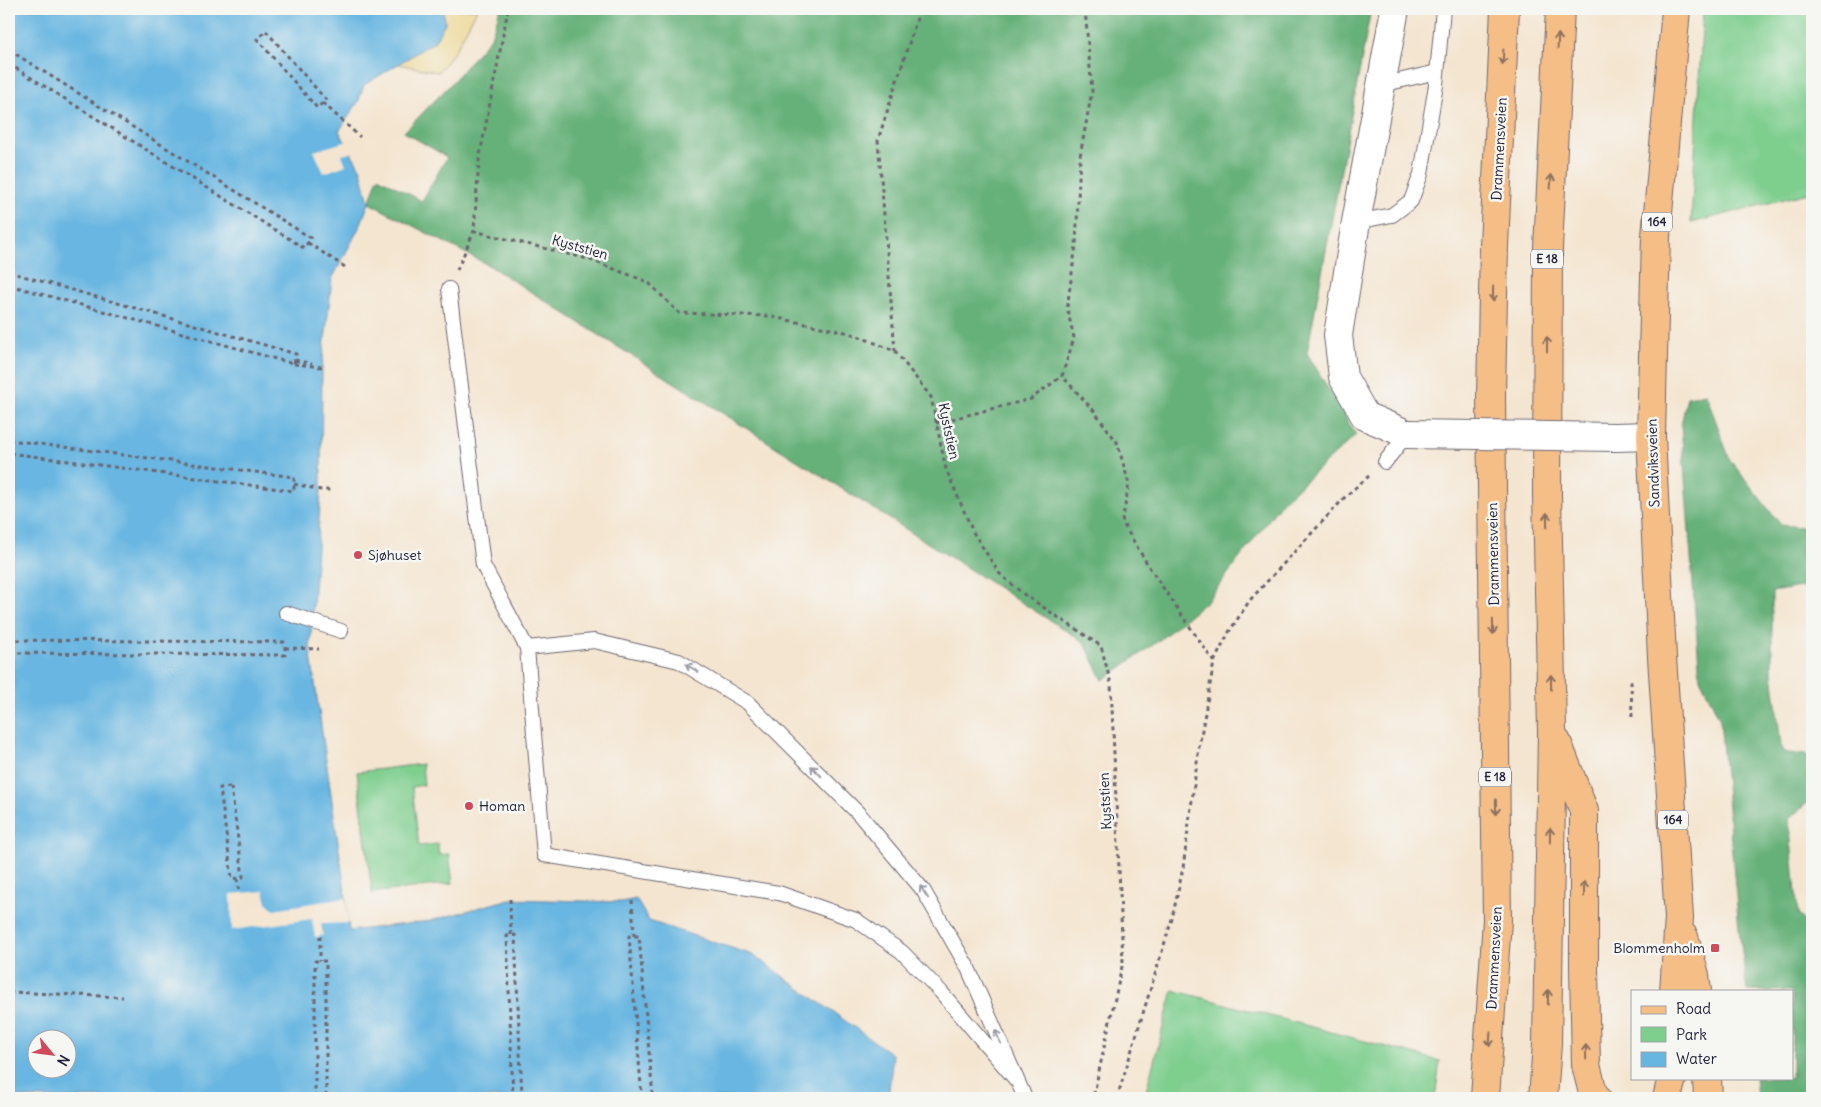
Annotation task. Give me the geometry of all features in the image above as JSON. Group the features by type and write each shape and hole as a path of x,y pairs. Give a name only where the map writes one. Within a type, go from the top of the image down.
{"main road":[{"name":"Drammensveien","path":"1485,1098 1497,920 1491,397 1494,245 1505,9"},
{"name":"E 18","path":"1543,1098 1547,1044 1552,731 1547,494 1548,248 1560,9"},
{"name":"Sandviksveien","path":"1674,990 1679,918 1662,657 1651,436 1656,236 1676,9"},
{"name":"E 18","path":"1552,731 1584,811 1586,1065 1597,1098"},
{"name":"Sandviksveien","path":"1679,918 1697,990"},
{"path":"1667,1098 1672,1080"},
{"path":"1707,1080 1708,1098"}],"street":[{"path":"1395,9 1356,222 1338,335 1343,377 1365,416 1408,434 1651,436"}],"lane":[{"path":"1356,222 1392,215 1411,201 1421,174 1437,72 1443,9"},
{"path":"1381,85 1437,72"},
{"path":"449,289 483,565 527,648 544,855 779,893 856,920 902,952 941,992 1017,1081"},
{"path":"1386,462 1408,434"},
{"path":"286,613 341,631"},
{"path":"527,648 594,641 679,661 748,703 859,814 923,890 968,968 1025,1098"}],"path":[{"path":"449,289 474,231 479,160 508,9"},
{"path":"895,351 878,140 920,9"},
{"path":"936,423 1031,399 1062,376 1074,338 1067,308 1076,245 1080,156 1092,90 1085,9"},
{"path":"266,31 326,100 322,103 317,108 256,39 266,31"},
{"path":"9,50 311,238 304,248 9,64"},
{"path":"322,103 360,137"},
{"name":"Kyststien","path":"474,231 588,259 648,282 680,313 768,316 850,333 895,351 931,396 946,469 972,532 999,573 1022,593 1101,646 1111,684 1123,962 1093,1098"},
{"path":"308,242 345,267"},
{"path":"9,272 296,354 294,362"},
{"path":"9,285 294,362 322,367"},
{"path":"1062,376 1094,410 1117,442 1129,484 1122,522 1151,570 1214,662"},
{"path":"9,440 294,477 294,491 9,453"},
{"path":"1117,1098 1172,919 1183,868 1199,747 1214,662 1229,632 1250,600 1346,496 1386,462"},
{"path":"294,484 321,490 332,490"},
{"path":"9,640 285,642 285,655 9,653"},
{"path":"285,648 328,649"},
{"path":"1631,682 1632,718"},
{"path":"231,787 243,877 237,878 232,878 220,788 231,787"},
{"path":"237,878 239,893"},
{"path":"510,899 511,936"},
{"path":"632,900 634,936"},
{"path":"320,936 320,961"},
{"path":"511,936 507,936 514,1098"},
{"path":"511,936 515,936 522,1098"},
{"path":"642,1098 629,936 639,936 653,1098"},
{"path":"315,1098 315,961 326,961 326,1098"},
{"path":"9,992 123,996"}],"green space":[{"path":"500,9 1371,9 1307,353 1356,435 1283,501 1207,601 1157,642 1103,680 1084,642 490,266 369,203 378,177 422,201 447,157 404,132 449,86 491,37"},
{"path":"1703,9 1812,9 1812,192 1691,223"},
{"path":"1706,394 1730,460 1781,525 1801,527 1812,535 1812,585 1772,592 1772,673 1782,752 1812,756 1812,799 1789,819 1798,914 1812,930 1812,1098 1757,1098 1755,1080 1794,1080 1794,990 1747,990 1739,929 1720,720 1700,678 1681,425 1687,397"},
{"path":"422,764 424,785 412,787 419,846 438,844 439,855 449,854 453,883 372,893 357,772"},
{"path":"1173,990 1440,1061 1435,1098 1144,1098"}],"sand":[{"path":"443,9 477,9 455,51 438,72 398,64 434,42 445,23"}],"water":[{"path":"9,9 443,9 445,23 434,42 364,85 358,102 339,131 361,170 369,203 360,226 332,279 322,367 321,490 310,649 346,898 349,931 430,921 510,899 621,902 636,899 649,921 753,955 893,1055 888,1098 9,1098"}],"pier":[{"path":"348,141 354,152 342,155 346,165 324,173 314,151"},
{"path":"264,891 267,903 274,909 346,898 349,923 321,924 323,935 315,937 312,919 232,930 231,894"}],"place":[{"name":"Sjøhuset","path":"358,555"},
{"name":"Homan","path":"469,806"},
{"name":"Blommenholm","path":"1715,948"}]}
